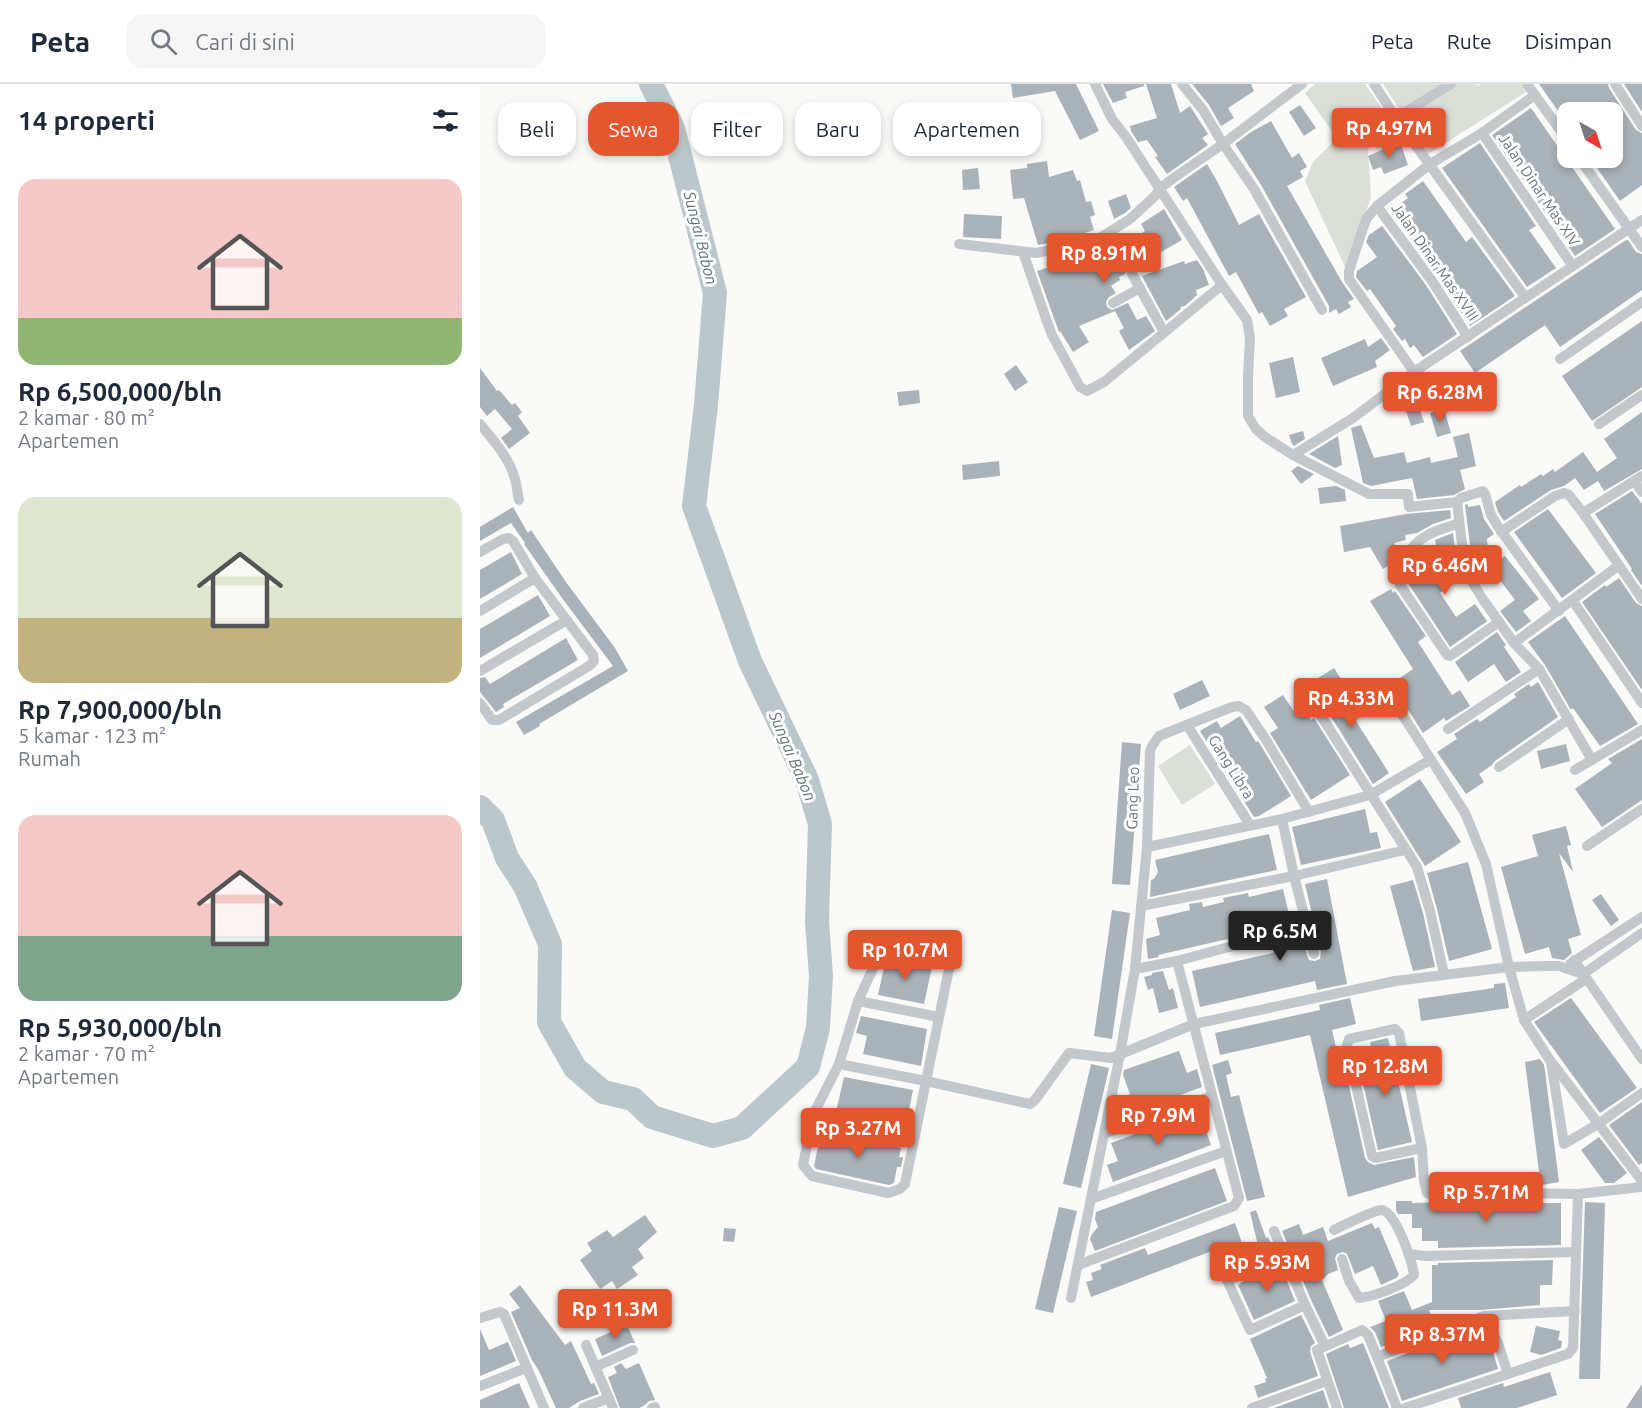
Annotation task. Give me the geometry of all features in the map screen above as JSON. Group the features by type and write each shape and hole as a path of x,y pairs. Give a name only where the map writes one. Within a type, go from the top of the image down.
{"street":[{"path":"1095,84 1112,119 1247,320 1250,328 1248,416 1256,429 1293,455 1368,494 1408,494 1409,507 1457,502 1461,498 1483,491 1491,515 1559,611"},
{"path":"1182,84 1203,110 1254,189 1322,310"},
{"path":"959,244 1036,253 1088,243 1130,219 1175,177 1302,84"},
{"path":"1374,84 1524,297"},
{"path":"1396,118 1451,84"},
{"path":"1527,84 1557,126"},
{"path":"1615,84 1642,126"},
{"path":"1414,372 1348,276 1367,218 1377,206 1430,164 1482,133 1535,95"},
{"name":"Jalan Dinar Mas XIV","path":"1482,133 1572,265"},
{"path":"1587,168 1642,247"},
{"name":"Jalan Dinar Mas XVIII","path":"1377,206 1432,281 1468,336"},
{"path":"1293,455 1353,418 1414,372 1642,220"},
{"path":"1023,252 1049,327 1080,387 1086,391 1104,382 1222,285"},
{"path":"1132,274 1164,332"},
{"path":"1113,303 1140,288"},
{"path":"1560,359 1642,302"},
{"path":"1599,424 1642,395"},
{"path":"480,424 505,457 514,477 519,500"},
{"path":"1583,513 1639,479 1642,492"},
{"path":"1502,532 1564,492 1583,513 1642,599"},
{"path":"1457,502 1464,561 1468,575 1514,643 1539,669 1592,760"},
{"path":"1460,523 1428,535 1412,548 1398,573 1400,585 1447,655 1451,656 1499,622"},
{"path":"480,552 503,539 509,538 513,541 535,578 593,656 594,661 499,720 492,720 480,703"},
{"path":"1514,643 1618,566"},
{"path":"480,610 535,578"},
{"path":"1573,601 1642,703"},
{"path":"480,671 567,620"},
{"path":"1448,729 1539,669"},
{"path":"1311,700 1417,867 1430,911 1444,974"},
{"path":"1393,700 1465,813 1486,864 1509,968 1524,1020 1551,1062 1642,1181"},
{"path":"1187,725 1232,707 1239,706 1246,710 1309,812"},
{"path":"1499,768 1569,719"},
{"name":"Gang Leo","path":"1071,1298 1105,1133 1135,969 1147,847 1150,751 1159,736 1187,725"},
{"name":"Gang Libra","path":"1187,725 1250,825"},
{"path":"1575,770 1642,730"},
{"path":"1147,847 1282,819 1370,795 1430,760"},
{"path":"1587,846 1642,809"},
{"path":"1282,819 1314,954"},
{"path":"1141,906 1294,876 1405,850"},
{"path":"839,1064 1030,1104 1038,1097 1068,1053 1111,1058 1194,1024 1395,981 1444,974 1570,964 1642,917"},
{"path":"1135,969 1177,961 1307,926"},
{"path":"1524,1020 1642,933"},
{"path":"887,948 947,960 950,964 905,1184 900,1189 888,1193 812,1176 803,1165 813,1115 839,1064 858,1001 880,953 887,948"},
{"path":"1078,1265 1236,1205 1239,1198 1177,961"},
{"path":"1570,964 1584,976 1642,1059"},
{"path":"858,1001 939,1017"},
{"path":"1422,1148 1375,1158 1372,1156 1347,1045 1349,1039 1395,1029 1399,1033 1422,1148 1427,1193 1436,1195 1578,1194 1642,1187"},
{"path":"1551,1062 1563,1144 1598,1124 1642,1093"},
{"path":"1105,1133 1212,1096"},
{"path":"813,1115 915,1136"},
{"path":"1091,1200 1226,1151"},
{"path":"1405,1408 1568,1354 1573,1348 1578,1194"},
{"path":"1334,1230 1382,1209 1386,1211 1392,1216 1410,1254 1414,1275 1413,1278 1371,1297 1359,1298 1349,1281 1342,1259"},
{"path":"1274,1231 1325,1346"},
{"path":"1410,1254 1425,1256 1576,1252"},
{"path":"1286,1256 1227,1280 1250,1330 1305,1305"},
{"path":"1377,1357 1484,1316 1575,1311"},
{"path":"480,1318 500,1312 504,1314 544,1408"},
{"path":"1484,1316 1498,1343 1508,1374"},
{"path":"1337,1408 1317,1349 1362,1330 1368,1335 1397,1408"},
{"path":"583,1408 611,1403 586,1346"},
{"path":"595,1367 633,1350"},
{"path":"480,1386 526,1368"},
{"path":"1252,1408 1327,1381"}],"shaded area":[{"path":"1315,84 1365,84 1394,126 1368,149 1371,197 1346,269 1305,181 1313,162 1337,138 1305,93"},
{"path":"1383,84 1476,84 1478,86 1480,84 1521,84 1526,92 1428,154"},
{"path":"1190,745 1215,784 1182,805 1158,766"}],"building":[{"path":"1011,84 1076,84 1099,131 1080,140 1055,91 1013,98"},
{"path":"1103,84 1144,84 1144,86 1125,92 1127,98 1113,103"},
{"path":"1146,84 1171,84 1180,113 1190,106 1208,134 1202,138 1208,145 1167,174 1147,140 1138,142 1131,131 1130,126 1157,118"},
{"path":"1192,84 1251,84 1254,91 1228,108 1234,118 1221,126 1209,105"},
{"path":"1539,84 1608,84 1618,102 1557,102 1557,109"},
{"path":"1624,84 1642,84 1642,112"},
{"path":"1300,105 1316,128 1304,136 1289,112"},
{"path":"1531,108 1557,145 1557,168 1573,168 1615,229 1575,256 1492,135"},
{"path":"1623,110 1636,130 1642,133 1642,185 1620,201 1597,168 1623,168"},
{"path":"1271,121 1292,158 1299,153 1307,167 1300,171 1303,177 1287,186 1354,299 1348,302 1351,307 1339,314 1336,309 1329,313 1329,306 1261,185 1235,144"},
{"path":"1400,142 1408,165 1384,174 1381,167 1373,170 1368,156"},
{"path":"1480,143 1536,226 1529,230 1556,268 1527,287 1442,168"},
{"path":"1047,161 1049,177 1073,170 1077,181 1080,180 1086,202 1091,201 1095,215 1090,217 1094,230 1076,236 1076,238 1038,245 1024,198 1013,199 1010,170 1027,168 1027,164"},
{"path":"1207,164 1239,225 1259,214 1306,297 1284,309 1288,316 1270,326 1262,312 1259,314 1236,272 1229,276 1187,198 1183,201 1174,187"},
{"path":"978,168 980,189 963,190 962,170"},
{"path":"1423,181 1466,242 1472,237 1515,296 1470,326 1390,211 1408,198 1405,194"},
{"path":"1126,194 1131,208 1114,219 1108,201"},
{"path":"1164,209 1182,240 1135,267 1128,268 1125,274 1119,277 1120,280 1111,286 1116,293 1106,302 1107,307 1112,310 1128,303 1137,320 1146,316 1155,331 1129,350 1119,331 1124,328 1115,311 1079,326 1089,342 1073,352 1059,332 1037,271 1069,261 1070,265 1117,243 1120,248 1145,231 1141,224"},
{"path":"964,214 1002,216 1001,239 963,237"},
{"path":"1382,226 1426,285 1457,334 1423,357 1414,345 1410,348 1405,339 1402,341 1393,329 1396,326 1370,289 1367,291 1356,277 1357,271 1377,257 1366,242 1369,235"},
{"path":"1626,240 1636,252 1642,254 1642,290 1560,347 1545,325 1475,373 1460,351"},
{"path":"1197,260 1209,285 1196,290 1197,295 1166,321 1142,276 1184,261 1185,264"},
{"path":"1642,321 1642,387 1592,421 1562,376"},
{"path":"1381,338 1390,350 1375,361 1377,367 1333,386 1321,358 1365,339 1368,347"},
{"path":"1293,357 1300,392 1276,398 1269,363"},
{"path":"1016,365 1028,382 1015,391 1004,374"},
{"path":"480,368 497,391 499,390 512,405 515,403 522,412 518,416 530,433 509,449 501,438 512,429 495,409 487,416 480,407"},
{"path":"919,390 920,403 899,406 897,392"},
{"path":"1415,395 1424,422 1411,426 1402,399"},
{"path":"1444,409 1451,433 1437,437 1430,413"},
{"path":"1642,412 1642,469 1604,491 1598,481 1584,490 1575,478 1564,486 1551,490 1504,521 1495,502 1520,485 1521,487 1553,469 1555,472 1583,452 1597,472 1617,458 1604,439"},
{"path":"1361,425 1374,458 1404,452 1407,463 1430,457 1431,463 1458,457 1453,437 1469,433 1476,466 1460,470 1465,489 1454,495 1417,499 1412,478 1371,486 1363,483 1351,428"},
{"path":"1303,431 1305,439 1294,446 1289,435"},
{"path":"1338,436 1342,465 1335,468 1309,454"},
{"path":"999,461 1000,476 963,480 962,465"},
{"path":"1298,466 1314,474 1301,484 1291,471"},
{"path":"1336,486 1345,490 1346,501 1320,504 1318,488"},
{"path":"1632,491 1642,504 1642,586 1595,514"},
{"path":"1468,504 1468,507 1480,505 1484,519 1494,534 1487,539 1489,560 1472,561 1465,505"},
{"path":"513,507 528,533 531,530 615,648 628,671 524,735 516,722 613,666 562,598 511,523 480,541 480,527"},
{"path":"1548,509 1596,573 1562,598 1514,532"},
{"path":"1450,510 1451,518 1417,533 1405,535 1406,540 1394,543 1399,553 1395,561 1383,569 1370,547 1344,552 1340,526 1406,514"},
{"path":"1453,533 1457,562 1449,563 1460,580 1440,593 1456,617 1475,604 1487,621 1489,620 1450,647 1408,583 1439,563 1435,540"},
{"path":"511,552 522,574 480,599 480,570"},
{"path":"1505,556 1539,599 1523,611 1531,621 1516,632 1500,611 1515,600 1490,567"},
{"path":"1619,578 1636,603 1642,606 1642,690 1582,602"},
{"path":"1391,589 1393,593 1395,591 1426,636 1418,642 1452,695 1460,690 1470,706 1446,721 1444,718 1423,733 1390,685 1413,669 1370,601"},
{"path":"538,595 550,616 480,658 480,629"},
{"path":"1565,616 1638,724 1600,746 1573,708 1571,710 1545,665 1528,642"},
{"path":"1497,632 1521,672 1506,682 1494,664 1468,682 1455,662"},
{"path":"566,638 578,660 503,704 504,707 496,712 480,692 480,678 485,677 490,684"},
{"path":"1334,668 1341,679 1333,685 1389,773 1373,784 1327,710 1332,707 1315,680"},
{"path":"1202,680 1210,696 1180,710 1173,694"},
{"path":"1538,682 1558,717 1479,774 1484,782 1466,794 1437,752 1457,739 1454,734 1477,719 1480,722 1516,697 1514,694 1529,684 1531,687"},
{"path":"1283,695 1297,716 1305,711 1311,720 1314,718 1350,775 1311,800 1270,733 1278,728 1264,707"},
{"path":"1240,716 1256,742 1260,744 1291,796 1254,817 1200,731 1217,721 1221,728"},
{"path":"1642,739 1642,800 1602,827 1575,789 1612,763 1608,759"},
{"path":"1122,742 1141,744 1130,885 1112,884"},
{"path":"1566,744 1570,761 1541,769 1537,751"},
{"path":"1420,779 1461,842 1425,866 1385,802"},
{"path":"1365,809 1370,833 1377,832 1381,848 1301,865 1292,827"},
{"path":"1566,826 1571,845 1567,846 1573,872 1559,853 1581,935 1568,939 1572,953 1564,960 1552,958 1549,947 1525,954 1501,867 1538,856 1532,835"},
{"path":"1269,834 1277,870 1150,897 1151,880 1158,872 1155,860"},
{"path":"1468,862 1492,949 1449,961 1427,873"},
{"path":"1327,879 1347,984 1317,990 1315,981 1200,1007 1192,971 1304,946 1309,960 1320,959 1321,952 1305,884"},
{"path":"1413,880 1435,967 1413,971 1390,886"},
{"path":"1283,889 1291,923 1148,959 1146,939 1160,935 1156,918 1190,910 1189,904 1202,902 1203,907 1224,902 1223,898 1248,893 1249,897"},
{"path":"1601,894 1619,920 1611,926 1592,900"},
{"path":"1112,910 1130,913 1112,1039 1094,1036"},
{"path":"886,958 932,967 924,1004 878,995"},
{"path":"1163,971 1169,990 1173,988 1178,1008 1159,1013 1153,988 1148,990 1144,977"},
{"path":"1505,983 1509,1008 1421,1021 1418,999 1494,988 1494,984"},
{"path":"1350,998 1356,1024 1332,1030 1340,1065 1344,1064 1365,1158 1374,1165 1414,1157 1416,1177 1348,1197 1310,1035 1220,1055 1215,1033 1320,1010 1319,1005"},
{"path":"1571,998 1637,1088 1600,1113 1534,1022"},
{"path":"861,1016 927,1029 921,1066 863,1054 867,1036 856,1033"},
{"path":"1388,1038 1412,1142 1378,1150 1358,1061 1373,1057 1370,1042"},
{"path":"1179,1051 1187,1073 1197,1069 1202,1087 1126,1115 1120,1098 1130,1094 1123,1075 1124,1070"},
{"path":"1540,1059 1545,1071 1559,1182 1536,1186 1433,1187 1432,1173 1539,1172 1525,1062"},
{"path":"1228,1060 1232,1073 1226,1075 1231,1097 1239,1095 1265,1197 1247,1201 1212,1065"},
{"path":"1091,1064 1109,1068 1081,1188 1063,1184"},
{"path":"844,1077 913,1090 906,1126 836,1112"},
{"path":"1642,1102 1642,1163 1639,1165 1609,1125"},
{"path":"1199,1111 1211,1145 1113,1182 1107,1165 1118,1161 1111,1143"},
{"path":"821,1133 901,1148 899,1157 903,1157 901,1167 897,1167 894,1183 889,1185 816,1169 814,1166"},
{"path":"1599,1137 1627,1173 1614,1183 1605,1183 1581,1150"},
{"path":"1215,1168 1227,1201 1095,1251 1090,1239 1098,1227 1095,1219 1096,1212"},
{"path":"1396,1201 1412,1201 1412,1203 1536,1201 1536,1203 1561,1203 1561,1245 1438,1248 1438,1241 1422,1241 1422,1228 1412,1228 1412,1214 1398,1214 1396,1211"},
{"path":"1585,1202 1605,1203 1600,1379 1579,1379"},
{"path":"1059,1207 1077,1211 1053,1313 1035,1309"},
{"path":"1256,1210 1266,1238 1268,1237 1275,1252 1261,1258 1250,1212"},
{"path":"645,1215 657,1232 638,1249 644,1258 632,1267 638,1275 617,1289 612,1281 600,1289 580,1260 592,1251 587,1243 607,1230 613,1237"},
{"path":"1235,1223 1249,1263 1234,1269 1225,1246 1091,1297 1086,1282 1093,1280 1091,1273 1102,1269 1100,1265 1145,1248 1148,1255"},
{"path":"1372,1223 1375,1229 1379,1227 1399,1275 1381,1285 1373,1266 1355,1274 1347,1254 1343,1252 1337,1254 1335,1258 1338,1270 1328,1274 1322,1280 1343,1330 1329,1337 1282,1231 1299,1224 1303,1235 1323,1227 1328,1241"},
{"path":"724,1228 736,1229 734,1242 723,1241"},
{"path":"1553,1260 1552,1285 1540,1285 1540,1305 1479,1310 1429,1310 1436,1326 1381,1347 1375,1332 1370,1327 1386,1321 1378,1301 1404,1291 1412,1310 1432,1302 1432,1265"},
{"path":"1281,1266 1295,1301 1254,1320 1238,1285"},
{"path":"520,1285 565,1345 571,1341 591,1384 594,1383 599,1394 569,1408 556,1408 511,1312 520,1308 509,1294"},
{"path":"1301,1315 1315,1343 1311,1346 1310,1352 1318,1376 1258,1398 1254,1386 1266,1382 1267,1378 1250,1339"},
{"path":"627,1325 635,1343 630,1343 602,1356 595,1339"},
{"path":"1536,1326 1560,1331 1558,1340 1562,1341 1561,1348 1541,1355 1530,1352"},
{"path":"480,1329 489,1350 508,1342 516,1361 480,1376"},
{"path":"1483,1330 1491,1345 1498,1369 1402,1401 1387,1361 1442,1340 1443,1343"},
{"path":"1363,1343 1389,1408 1344,1408 1326,1354 1348,1344 1350,1348"},
{"path":"621,1363 626,1369 639,1363 655,1400 639,1408 620,1408 608,1377 617,1373 614,1367"},
{"path":"1550,1372 1557,1395 1517,1408 1461,1408 1458,1398 1503,1383 1504,1387"},
{"path":"519,1383 530,1408 480,1408 480,1400"},
{"path":"1642,1384 1642,1408 1626,1408"},
{"path":"1323,1390 1329,1408 1274,1408"}],"waterway":[{"name":"Sungai Babon","path":"480,807 493,820 507,858 525,886 550,944 549,1022 575,1068 603,1092 633,1099 652,1117 713,1136 742,1128 808,1067 818,1028 821,976 817,922 820,824 807,780 750,661 694,506 706,405 715,293 673,128 651,84"}]}
